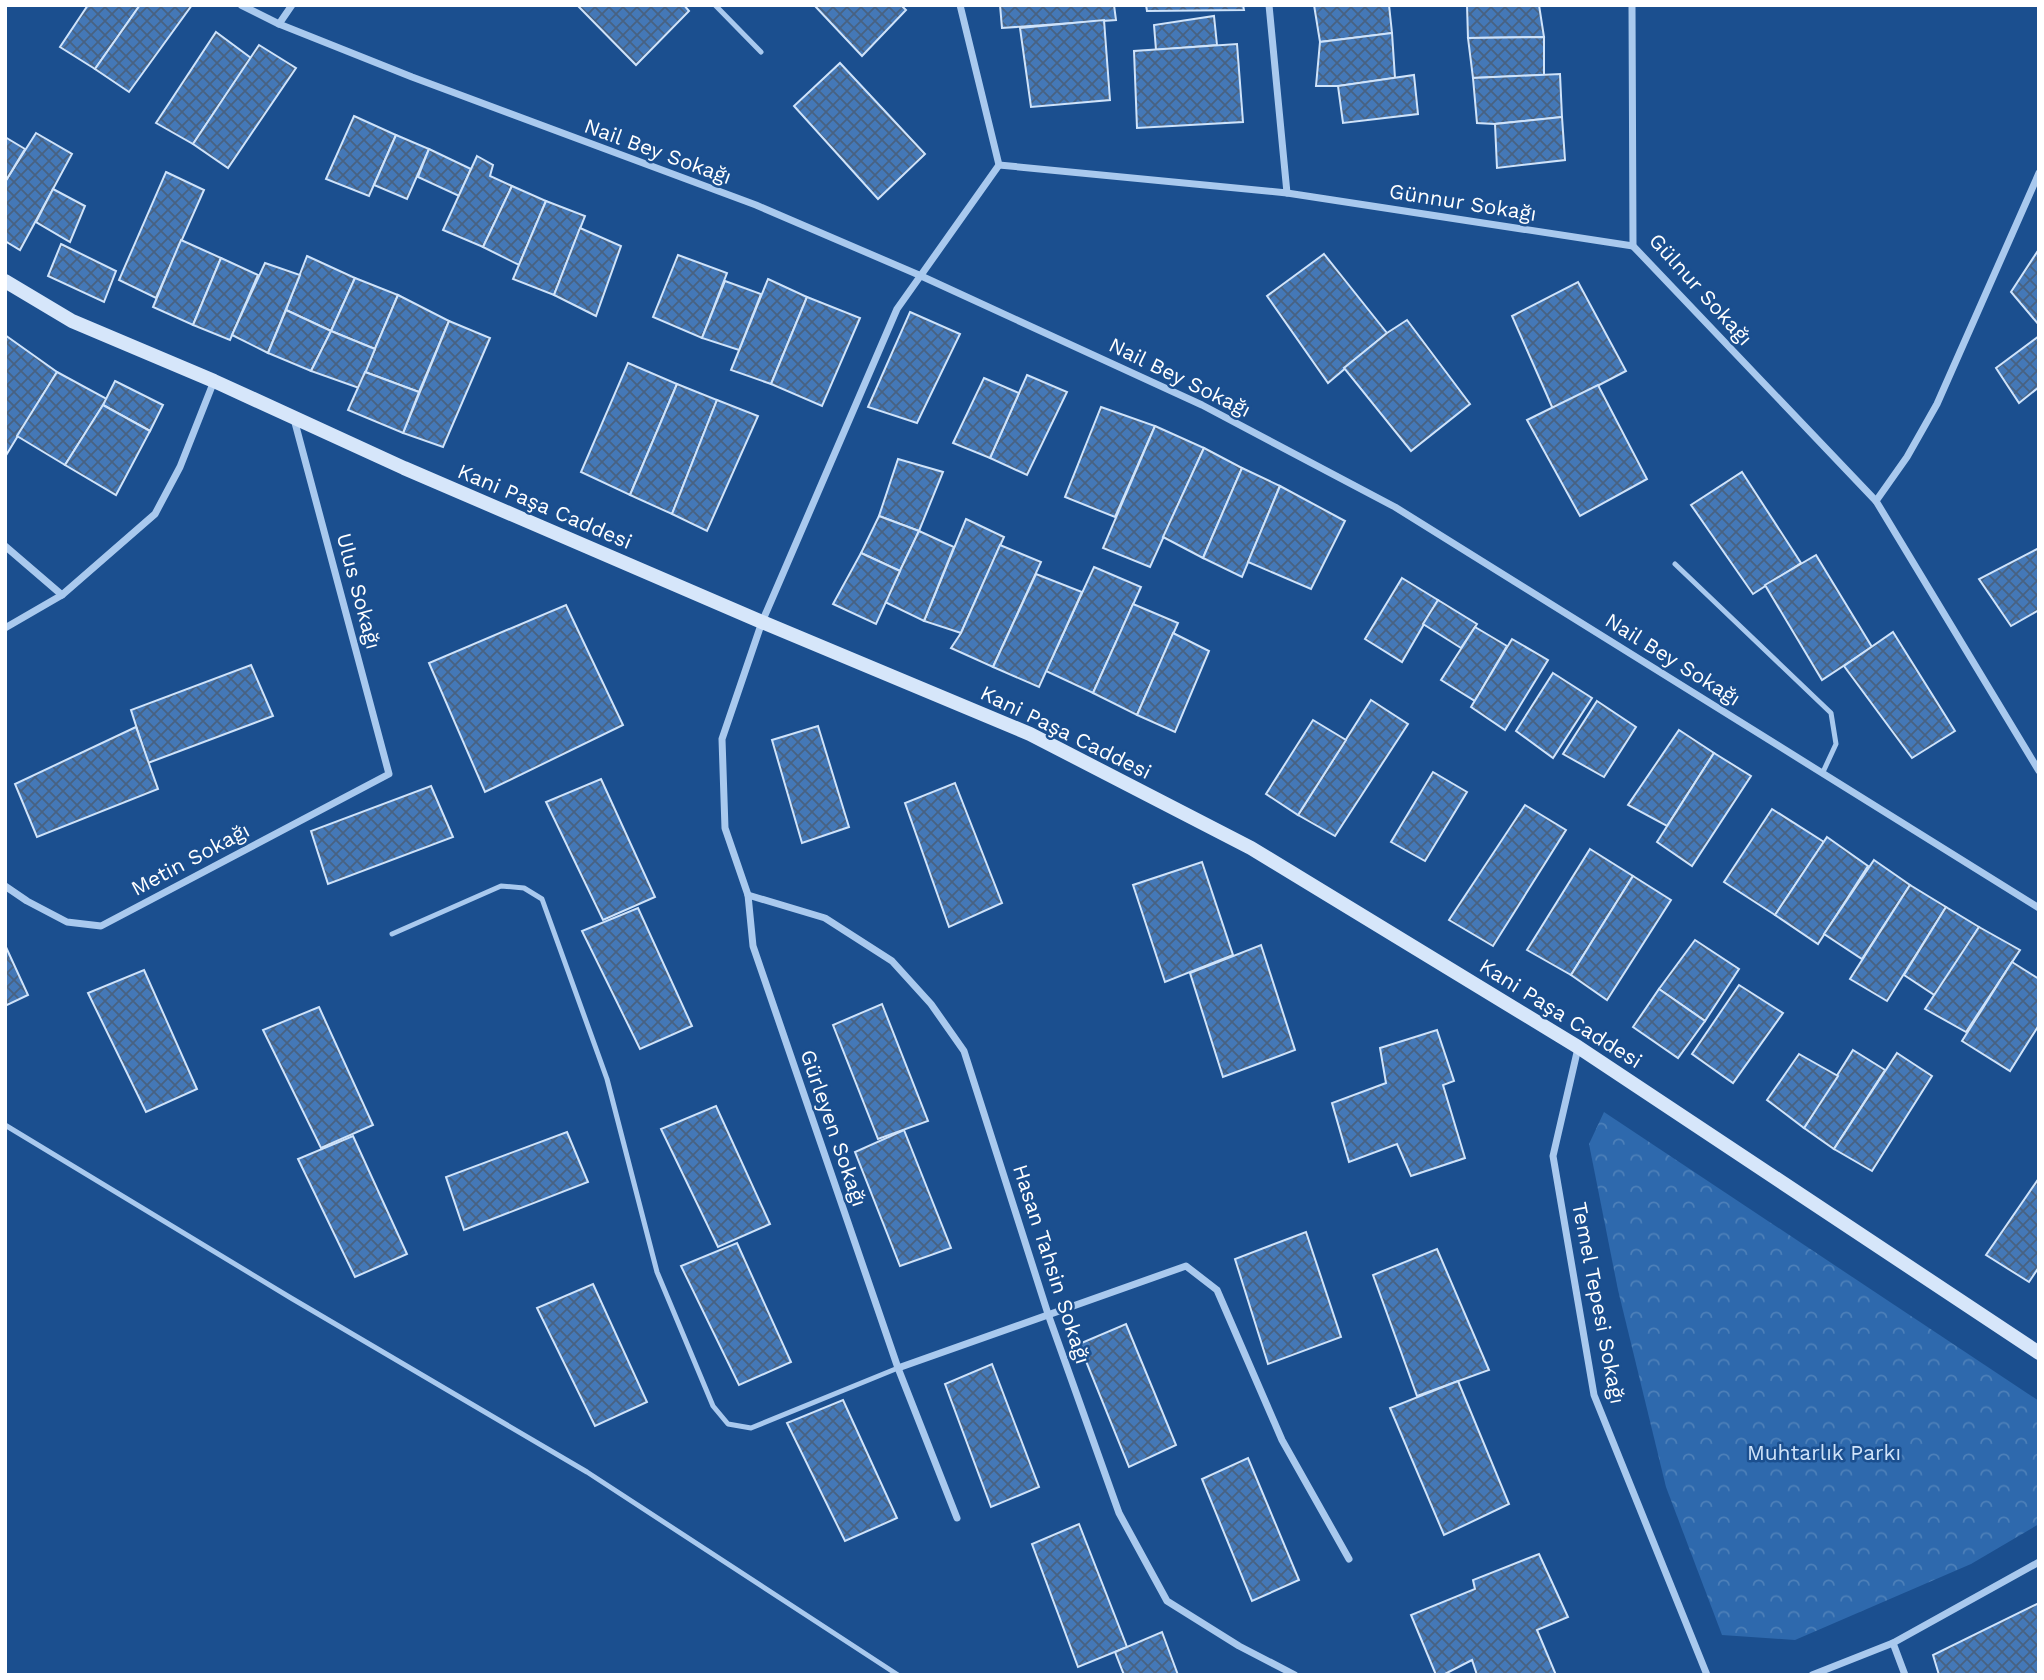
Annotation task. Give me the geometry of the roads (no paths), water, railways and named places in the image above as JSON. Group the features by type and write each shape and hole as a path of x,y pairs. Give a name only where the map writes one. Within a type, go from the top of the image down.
{"street":[{"name":"Nail Bey Sokağı","path":"241,5 279,24 594,146 756,205 919,275 1202,405 1395,506 2039,908"},
{"path":"279,24 292,5"},
{"path":"762,622 897,309 999,165 960,5"},
{"path":"1269,5 1287,192"},
{"name":"Gülnur Sokağı","path":"1632,5 1633,246 1876,501 2039,771"},
{"name":"Günnur Sokağı","path":"999,165 1287,192 1633,246"},
{"path":"1876,501 1907,457 1937,404 2039,173"},
{"name":"Kani Paşa Caddesi","path":"5,282 72,321 214,381 404,468 1030,734 1251,848 1578,1047 2039,1353"},
{"path":"5,628 62,595 155,513 180,467 214,381"},
{"name":"Ulus Sokağı","path":"294,418 389,774"},
{"path":"5,546 62,595"},
{"name":"Gürleyen Sokağı","path":"762,622 722,739 725,828 748,895 753,946 898,1368 957,1518"},
{"name":"Metin Sokağı","path":"5,886 27,901 68,922 101,926 389,774"},
{"name":"Hasan Tahsin Sokağı","path":"748,895 825,918 892,961 937,1013 964,1051 1048,1314 1119,1513 1167,1601 1239,1646 1295,1675"},
{"name":"Temel Tepesi Sokağı","path":"1578,1047 1553,1156 1594,1395 1707,1675"},
{"path":"898,1368 1186,1266 1217,1290 1282,1440 1349,1559"},
{"path":"1812,1675 1893,1643 2039,1562"},
{"path":"1893,1643 1905,1675"}],"lane":[{"path":"715,5 761,52"},
{"path":"1675,564 1831,713 1836,744 1823,772"},
{"path":"392,934 501,886 524,888 542,900 607,1079 657,1272 713,1406 728,1424 751,1428 898,1368"},
{"path":"5,1125 587,1472 898,1675"}],"park label":[{"name":"Muhtarlık Parkı","path":"1824,1452"}]}
